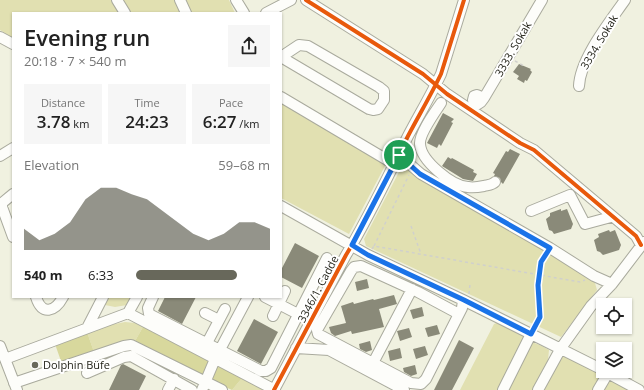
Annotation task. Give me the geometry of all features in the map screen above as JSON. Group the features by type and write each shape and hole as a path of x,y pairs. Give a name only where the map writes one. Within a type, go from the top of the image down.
{"street":[{"path":"118,0 124,12"},
{"path":"180,0 186,12"},
{"path":"236,0 243,12"},
{"path":"268,12 291,0"},
{"path":"306,0 423,74 454,99 520,143 534,150 611,217 636,236 643,244 612,284 591,306 561,348 538,390"},
{"name":"3346/1. Cadde","path":"275,390 397,160 408,135 442,74 464,0"},
{"name":"3333. Sokak","path":"484,98 542,0"},
{"name":"3334. Sokak","path":"579,86 579,75 596,43 625,0"},
{"path":"0,37 12,43"},
{"path":"282,56 300,44 308,46 379,87 384,91 384,100 378,109 369,109 282,58"},
{"path":"282,98 413,168 420,174 550,248 594,276 612,284"},
{"path":"441,103 420,138 421,150 430,165 434,169 467,187 478,187 493,184 495,182"},
{"path":"408,135 420,142"},
{"path":"0,156 12,149"},
{"path":"12,195 2,203 2,207 12,234"},
{"path":"532,211 570,195 585,224 611,217"},
{"path":"282,207 368,255 464,300 596,367"},
{"path":"128,313 218,355 262,371 269,370 327,258"},
{"path":"459,314 412,289 361,266 354,267 317,330 318,334 411,383 421,384 426,379 459,314 464,300"},
{"path":"373,363 412,289"},
{"path":"272,316 285,292"},
{"path":"36,298 38,304 43,309 47,310 53,309 60,304 63,298"},
{"path":"87,328 102,298"},
{"path":"5,359 128,313 136,298"},
{"path":"153,298 148,308 150,314 207,343 218,355 275,390"},
{"path":"204,386 246,298"},
{"path":"267,298 298,314"},
{"path":"207,343 225,309"},
{"path":"205,313 219,320"},
{"path":"503,390 531,334"},
{"path":"0,346 16,386 124,346 131,345 204,386 222,390"},
{"path":"296,348 329,350 404,390"},
{"path":"87,373 124,357 131,356 192,390"},
{"path":"598,390 603,378"},
{"path":"616,378 638,390"},
{"path":"168,390 174,379"}],"path":[{"path":"508,57 524,66"},
{"path":"368,255 413,168"},
{"path":"411,226 421,254"},
{"path":"374,246 580,282 594,276"},
{"path":"531,334 540,317 538,301 541,262 550,248"}],"green space":[{"path":"0,0 112,0 119,12 12,12 12,37 0,30"},
{"path":"122,0 178,0 183,12 128,12"},
{"path":"185,0 229,0 235,12 191,12"},
{"path":"282,102 386,164 349,234 282,199"},
{"path":"408,168 588,276 595,283 597,290 561,337 366,246 364,239 399,172"},
{"path":"108,298 130,298 127,305 115,307 105,305"},
{"path":"125,322 135,323 143,327 135,341 128,341 94,352 87,332 105,326"},
{"path":"499,322 525,335 525,338 499,390 460,390 494,324"},
{"path":"143,327 210,362 204,377 135,341"},
{"path":"87,332 94,352 62,364 55,344"},
{"path":"532,342 549,350 548,360 532,390 506,390"},
{"path":"561,356 564,356 596,372 596,378 600,378 596,390 542,390"},
{"path":"216,365 242,378 232,390 210,380"},
{"path":"242,378 261,387 262,390 232,390"},
{"path":"614,382 629,390 602,390 605,384"}],"building":[{"path":"519,64 531,69 530,70 532,72 527,81 525,80 524,83 517,79 519,76 513,72"},
{"path":"443,113 454,119 451,122 453,123 441,146 439,144 437,148 427,143"},
{"path":"510,149 520,154 503,184 500,178 494,176 495,174 493,173 506,151 508,152"},
{"path":"448,157 474,170 473,172 477,174 473,181 463,179 442,166"},
{"path":"561,209 561,211 567,209 573,224 571,229 554,234 549,230 546,219 550,216 550,213"},
{"path":"609,230 610,232 615,230 621,245 619,250 603,255 597,251 594,240 599,237 598,234"},
{"path":"295,243 319,256 302,288 282,278 282,268"},
{"path":"367,279 369,288 357,291 355,282"},
{"path":"394,295 397,304 379,309 384,327 352,334 351,331 335,336 331,333 329,327 346,323 341,306 353,302 354,304"},
{"path":"164,298 195,298 182,324 158,311"},
{"path":"422,307 424,316 413,319 410,310"},
{"path":"254,319 278,332 261,364 237,351"},
{"path":"437,325 440,334 428,337 425,328"},
{"path":"409,328 412,337 400,341 397,331"},
{"path":"459,340 474,348 452,390 434,390"},
{"path":"370,341 372,350 366,352 360,349 359,344"},
{"path":"425,346 428,355 416,359 413,349"},
{"path":"400,348 402,358 390,361 388,351"},
{"path":"123,364 146,376 139,390 109,390 121,365"},
{"path":"415,365 417,374 411,376 404,372 403,368"}],"cycle path":[{"path":"306,0 423,74 447,94 520,143 534,150 636,236 641,245"},
{"path":"274,390 370,211 441,74 464,0"}],"place":[{"name":"Dolphin Büfe","path":"35,365"}],"route":[{"path":"399,155 420,174 550,248 541,262 538,285 540,317 531,334 464,300 368,255 352,245 399,155"}]}
